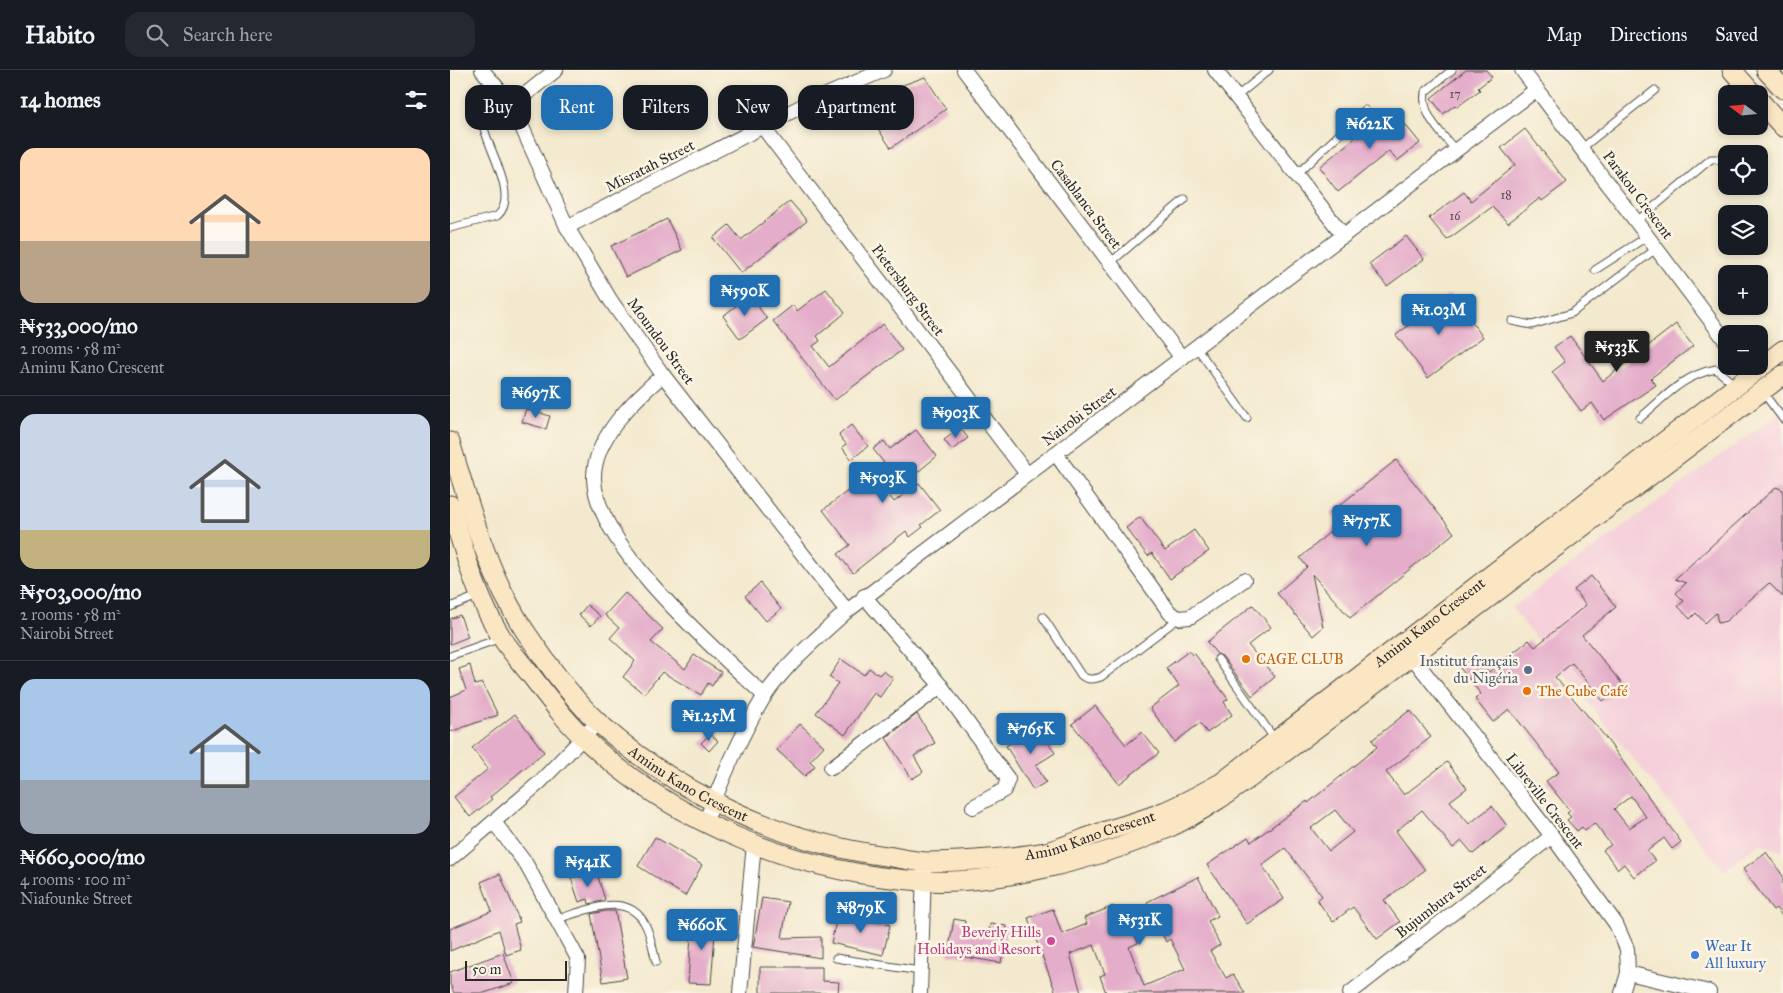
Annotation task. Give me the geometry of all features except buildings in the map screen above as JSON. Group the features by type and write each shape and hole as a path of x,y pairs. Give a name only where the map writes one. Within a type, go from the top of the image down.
{"street":[{"name":"Moundou Street","path":"482,70 495,85"},
{"path":"531,88 556,70"},
{"name":"Misratah Street","path":"788,113 884,70"},
{"name":"Casablanca Street","path":"964,70 1182,358"},
{"path":"1215,70 1344,236"},
{"name":"Parakou Crescent","path":"1522,70 1718,330"},
{"path":"1732,70 1745,85"},
{"path":"1766,70 1783,89"},
{"name":"Nairobi Street","path":"705,823 739,743 765,696 796,658 847,610 1197,348 1537,89"},
{"path":"1768,110 1783,127"},
{"name":"Moundou Street","path":"523,130 567,227 611,301 663,375 847,610"},
{"name":"Misratah Street","path":"567,227 754,130"},
{"name":"Pietersburg Street","path":"765,130 1027,474"},
{"name":"Aminu Kano Crescent","path":"450,442 483,550 494,575 524,630 558,675 598,722 653,765 713,803 763,824 807,839 863,853 925,862 1046,851 1163,812 1221,783 1276,741 1406,649 1744,376 1783,350"},
{"path":"663,375 630,403 610,433 597,458 594,480 600,503 617,537 659,594 765,696"},
{"path":"450,505 480,595 501,637 538,686 584,739 649,790 705,823 754,844 800,859 861,873 924,881 984,878 1036,870 1115,850 1167,829 1217,801 1257,773 1406,649 1783,375"},
{"path":"1744,376 1755,396"},
{"path":"1056,454 1170,613 1179,618 1190,616 1244,580"},
{"path":"864,596 941,686 1008,779 1004,790 973,807"},
{"name":"Libreville Crescent","path":"1406,649 1552,836 1616,924 1627,949 1628,973 1622,993"},
{"path":"831,768 941,686"},
{"path":"450,859 539,783 584,739 598,722"},
{"path":"494,822 526,864 578,959 576,993"},
{"name":"Bujumbura Street","path":"1350,993 1552,836"},
{"path":"740,993 754,844"},
{"path":"920,993 925,862"},
{"path":"1628,973 1709,992"}],"lane":[{"path":"1236,97 1269,70"},
{"path":"1452,70 1425,92 1423,103 1429,117 1456,151"},
{"path":"1582,148 1655,90"},
{"path":"1296,175 1365,110"},
{"path":"450,228 458,228 497,216 502,212 506,192 485,130"},
{"path":"1637,221 1711,160 1718,160"},
{"path":"1110,263 1185,198"},
{"path":"1596,270 1648,236"},
{"path":"1512,321 1532,325 1572,313 1658,248"},
{"path":"1197,348 1247,418"},
{"path":"1640,418 1687,378 1698,373 1716,369 1744,376"},
{"path":"1755,396 1783,419"},
{"path":"450,607 480,595"},
{"path":"1043,618 1080,675 1086,679 1094,679 1100,676 1179,618"},
{"path":"450,656 501,637"},
{"path":"1218,659 1276,741"},
{"path":"557,918 604,906 622,904 634,910 645,924 656,962"},
{"path":"836,958 920,971"}],"shaded area":[{"path":"1783,410 1783,852 1760,843 1724,871 1512,608"}],"place":[{"name":"CAGE CLUB","path":"1246,659"},
{"name":"Institut français du Nigéria","path":"1528,670"},
{"name":"The Cube Café","path":"1527,691"},
{"name":"Beverly Hills Holidays and Resort","path":"1051,941"},
{"name":"Wear It All luxury","path":"1695,955"}]}
